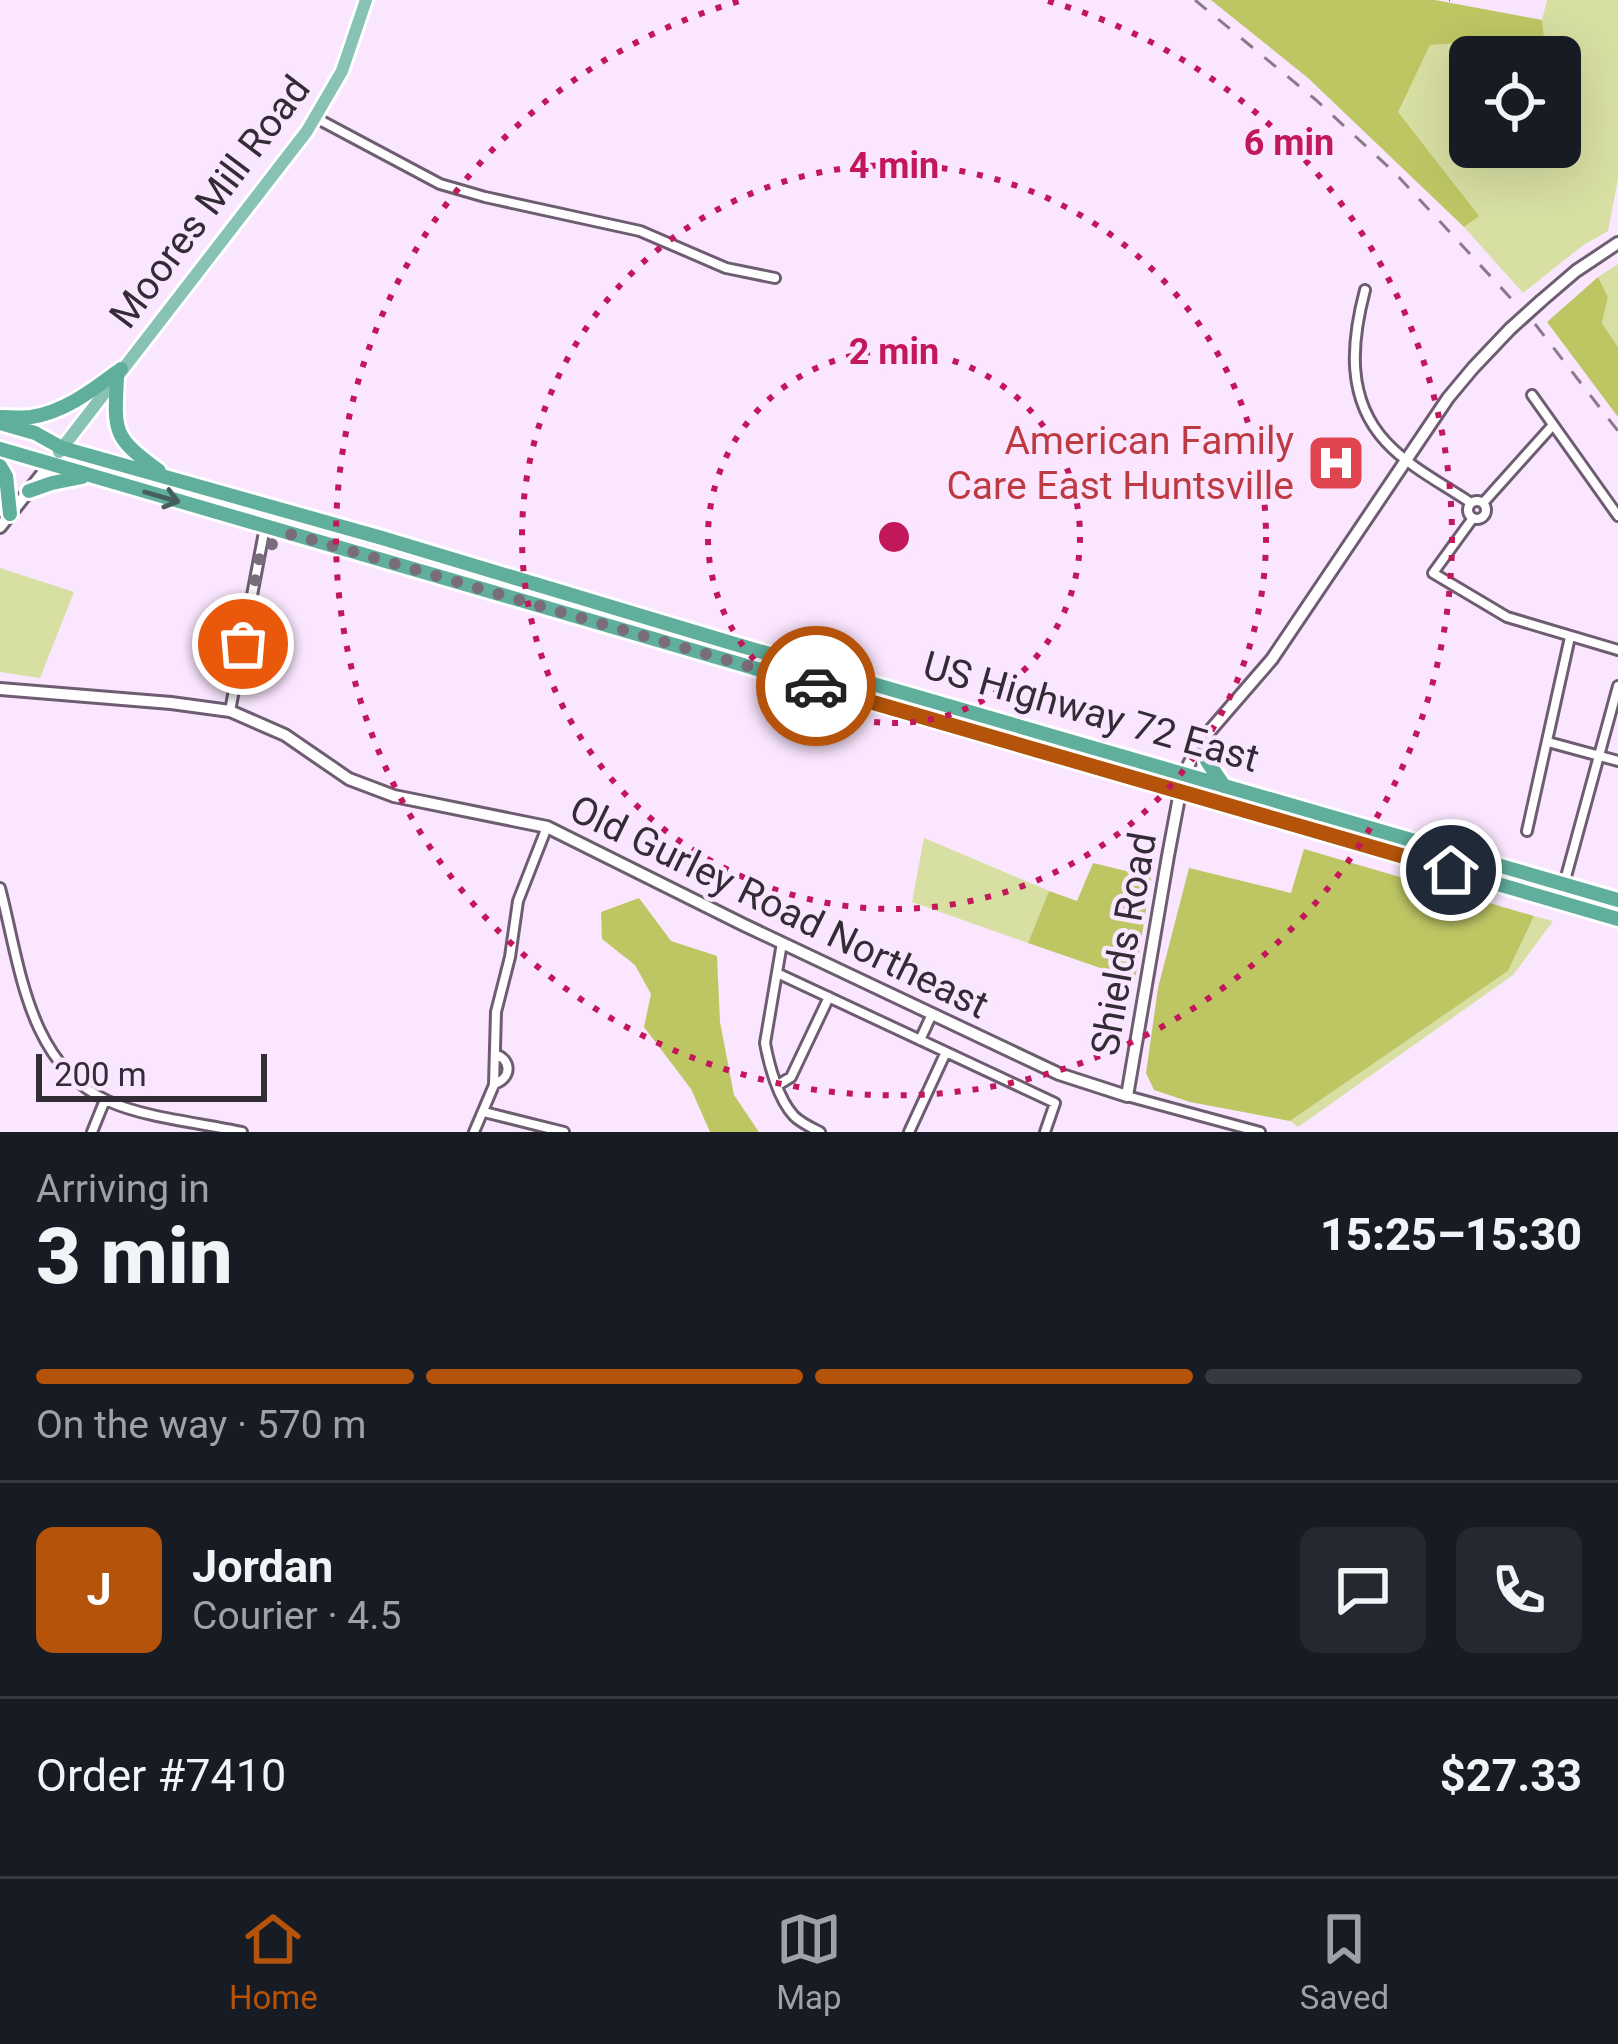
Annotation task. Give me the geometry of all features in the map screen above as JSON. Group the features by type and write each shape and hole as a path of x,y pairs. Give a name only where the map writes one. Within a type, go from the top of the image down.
{"highway":[{"path":"0,420 49,413 119,373"},
{"path":"119,373 115,414 121,440 168,478"},
{"name":"US Highway 72 East","path":"0,420 62,448 1618,900"},
{"name":"US Highway 72 East","path":"0,449 286,536 1618,919"},
{"path":"0,466 6,476 5,521"},
{"path":"29,491 92,476"},
{"path":"1202,740 1207,761 1223,786"}],"main road":[{"name":"Moores Mill Road","path":"50,464 316,118 342,71 366,0"}],"street":[{"path":"316,118 453,189 640,231 726,268 775,278"},
{"name":"Shields Road","path":"1127,1096 1180,792 1202,740 1272,659 1472,368 1576,271 1618,244"},
{"path":"1365,290 1353,343 1356,383 1367,415 1387,444 1471,503"},
{"path":"1532,395 1618,516"},
{"path":"1484,503 1553,425"},
{"path":"5,521 50,464"},
{"path":"1473,518 1468,510 1478,500 1486,508 1484,516 1473,518 1433,573 1508,617 1618,650"},
{"path":"230,711 265,527 268,519 295,515"},
{"path":"261,550 270,544"},
{"path":"1527,831 1570,637"},
{"path":"1539,896 1556,895 1564,884 1618,686"},
{"name":"Old Gurley Road Northeast","path":"2,688 230,711 285,735 349,779 394,796 547,827 1059,1074 1260,1132"},
{"path":"1549,742 1618,761"},
{"path":"474,1132 494,1084 508,1075 505,1058 495,1054 496,1012 518,902 547,827"},
{"path":"0,888 32,1012 64,1070 106,1100 242,1132"},
{"path":"782,943 765,1043 778,1085 795,1117 820,1132"},
{"path":"777,973 1055,1103 1045,1132"},
{"path":"778,1085 791,1076 829,997"},
{"path":"920,1040 932,1013"},
{"path":"908,1132 946,1052"},
{"path":"92,1132 106,1100"},
{"path":"484,1112 564,1132"}],"green space":[{"path":"1211,0 1435,0 1542,20 1544,36 1449,36 1449,44 1430,45 1398,112 1479,216 1464,227 1308,78"},
{"path":"1547,0 1618,0 1618,178 1608,231 1523,293 1464,227 1478,216 1397,113 1430,45 1449,44 1449,168 1581,168 1581,36 1543,36"},
{"path":"1618,264 1618,347 1602,323 1608,297 1598,277"},
{"path":"1598,277 1608,297 1602,323 1618,347 1618,417 1547,322"},
{"path":"0,568 74,592 40,678 0,672"},
{"path":"924,838 1049,891 1028,943 912,902"},
{"path":"1304,849 1534,916 1508,971 1290,1121 1190,1102 1154,1090 1146,1073 1158,988 1189,868 1291,893"},
{"path":"1093,863 1151,877 1135,980 1028,943 1049,891 1077,901"},
{"path":"639,898 671,941 717,956 720,1022 734,1095 759,1132 710,1132 691,1089 644,1027 651,994 635,965 602,939 601,912"},
{"path":"1534,916 1553,921 1513,975 1298,1127 1290,1121 1508,971"}],"railway":[{"path":"1195,0 1395,173 1518,306"},
{"path":"1535,324 1618,431"}],"way so far":[{"path":"243,644 261,550 292,534 816,686"}],"place":[{"name":"American Family Care East Huntsville","path":"1336,463"}],"route":[{"path":"816,686 1451,870"}]}
